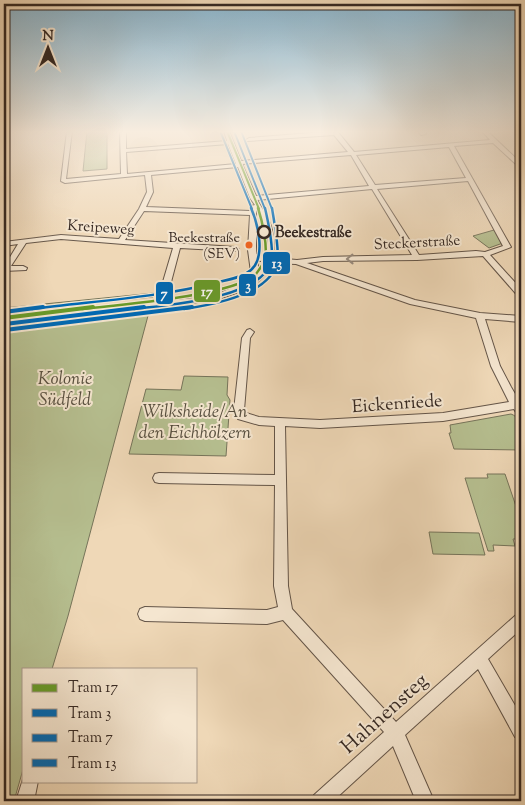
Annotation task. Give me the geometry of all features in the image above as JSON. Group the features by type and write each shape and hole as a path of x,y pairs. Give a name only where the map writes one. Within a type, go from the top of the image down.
{"street":[{"path":"65,169 63,180 65,181 197,169"},
{"path":"124,169 124,176"},
{"path":"4,323 212,298 248,286 261,277 270,258 267,222 253,198 241,169"},
{"path":"362,169 417,258"},
{"path":"253,198 470,179 464,169"},
{"path":"121,242 142,209 150,192 148,174"},
{"name":"Steckerstraße","path":"297,262 323,259 417,258 476,253 485,254 508,246 470,179"},
{"path":"253,198 253,255 255,270"},
{"path":"142,209 252,213"},
{"name":"Kreipeweg","path":"4,244 61,237 235,249"},
{"path":"23,242 6,269 23,268"},
{"path":"162,304 177,246"},
{"path":"485,254 521,294"},
{"path":"253,255 258,258 297,262 413,302 480,316 521,319"},
{"path":"248,286 255,270 270,258"},
{"path":"480,316 493,363 519,408"},
{"name":"Eickenriede","path":"250,332 246,338 245,345 239,410 242,416 250,419 280,423 320,424 436,418 519,408"},
{"path":"280,423 281,586 286,612 314,646 395,732 425,801"},
{"path":"159,478 280,480"},
{"path":"145,614 267,617 286,612"},
{"name":"Hahnensteg","path":"320,801 521,620"},
{"path":"480,658 521,731"},
{"path":"25,801 30,782"}],"green space":[{"path":"83,169 107,169 107,169 83,171"},
{"path":"494,230 503,243 489,248 473,236"},
{"path":"154,293 153,297 4,312 4,308"},
{"name":"Kolonie Südfeld","path":"149,312 68,616 52,668 22,668 22,773 14,801 4,801 4,328"},
{"name":"Wilksheide/An den Eichhölzern","path":"184,376 228,377 227,395 230,400 226,456 129,454 146,389 181,390"},
{"path":"511,414 515,416 520,424 522,435 521,450 454,449 449,433 451,433 450,425"},
{"path":"487,474 505,474 519,515 521,515 521,539 513,539 515,546 493,545 494,551 488,551 465,478 488,478"},
{"path":"429,532 479,533 485,555 433,554"}],"tram line":[{"name":"7","path":"4,312 187,290 232,279 251,270 259,258 258,233 253,212 235,169"},
{"name":"17","path":"4,318 188,296 234,285 255,275 265,260 264,232 259,210 242,169"},
{"name":"3","path":"5,324 189,302 236,291 259,280 271,262 270,231 265,208 249,169"},
{"name":"13","path":"5,330 189,308 238,297 263,285 277,263 276,230 271,205 256,169"}],"place":[{"name":"Beekestraße","path":"264,232"},
{"name":"Beekestraße (SEV)","path":"249,245"}]}
